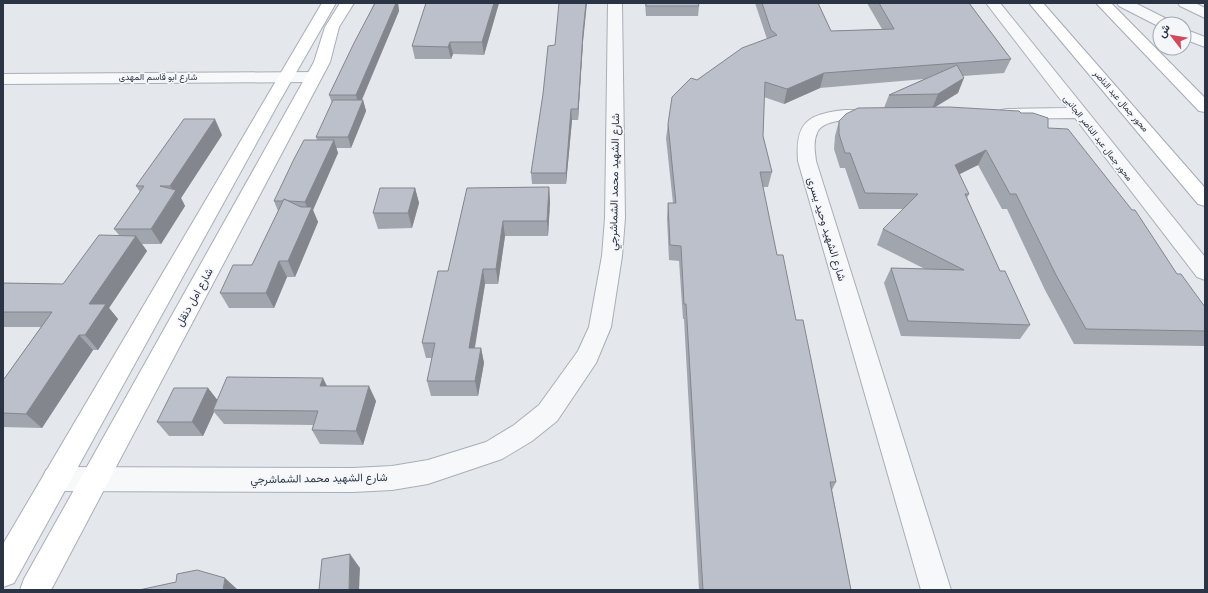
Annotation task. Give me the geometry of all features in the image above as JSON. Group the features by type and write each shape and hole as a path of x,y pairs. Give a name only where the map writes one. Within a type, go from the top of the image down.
{"street":[{"path":"3,572 329,3"},
{"name":"شارع امل دنقل","path":"35,590 322,62 332,27 347,3"},
{"name":"شارع الشهيد محمد الشماشرجي","path":"56,479 353,480 392,478 428,472 493,451 523,433 548,413 588,356 597,335 600,327 612,256 616,210 615,3"},
{"name":"محور جمال عبد الناصر الجانبى","path":"993,3 1078,113 1205,272"},
{"name":"محور جمال عبد الناصر","path":"1036,3 1205,200"},
{"path":"1103,3 1205,107"},
{"path":"1124,3 1152,17"},
{"path":"1185,3 1205,14"},
{"path":"1192,37 1205,43"},
{"name":"شارع ابو قاسم المهدى","path":"3,79 313,77"},
{"path":"991,114 1078,113"},
{"name":"شارع الشهيد وحيد يسرى","path":"896,115 831,117 817,121 809,128 805,136 804,148 936,590"}],"building":[{"path":"375,3 396,3 356,95 329,95 354,43"},
{"path":"426,3 494,3 482,42 450,42 448,47 412,46"},
{"path":"559,3 586,3 578,109 571,109 566,173 531,173 543,94 548,46 555,45"},
{"path":"646,3 698,3 699,6 646,6"},
{"path":"762,3 818,3 831,31 894,29 879,3 969,3 1011,59 824,73 787,89 765,82 763,136 772,172 760,172 777,255 783,255 796,320 803,320 836,482 830,482 851,590 703,590 686,304 684,304 681,246 670,245 668,203 676,203 668,124 672,97 691,78 697,80 742,48 777,35 771,30"},
{"path":"957,65 964,78 938,94 889,95"},
{"path":"333,100 363,100 348,137 316,137"},
{"path":"949,107 1033,113 1048,118 1048,128 1068,129 1132,210 1135,210 1177,274 1181,274 1205,307 1205,331 1086,329 1056,275 1016,194 1010,194 986,150 955,165 969,194 965,194 1000,271 1005,271 1030,325 908,321 891,268 964,270 883,229 918,194 865,193 850,153 845,153 839,134 839,121 846,114 858,108"},
{"path":"184,119 215,119 170,186 160,186 176,190 151,229 114,229 144,186 136,186"},
{"path":"304,140 334,140 305,202 289,201 284,199 283,201 274,201 294,159"},
{"path":"549,187 547,221 503,221 496,269 483,269 469,348 481,348 475,381 427,381 435,343 422,343 438,271 448,271 467,188"},
{"path":"380,188 415,188 408,213 373,213"},
{"path":"284,199 301,207 312,207 288,261 279,261 266,293 220,293 233,265 252,265"},
{"path":"99,235 136,236 89,304 106,304 85,335 79,335 26,414 3,413 3,379 52,312 3,312 3,283 63,284"},
{"path":"227,377 323,378 320,386 369,386 356,431 312,430 318,411 213,410"},
{"path":"174,388 208,388 192,422 157,422"},
{"path":"350,554 349,590 319,590 322,559"},
{"path":"197,570 225,578 223,590 139,590 176,582 177,574"}]}
